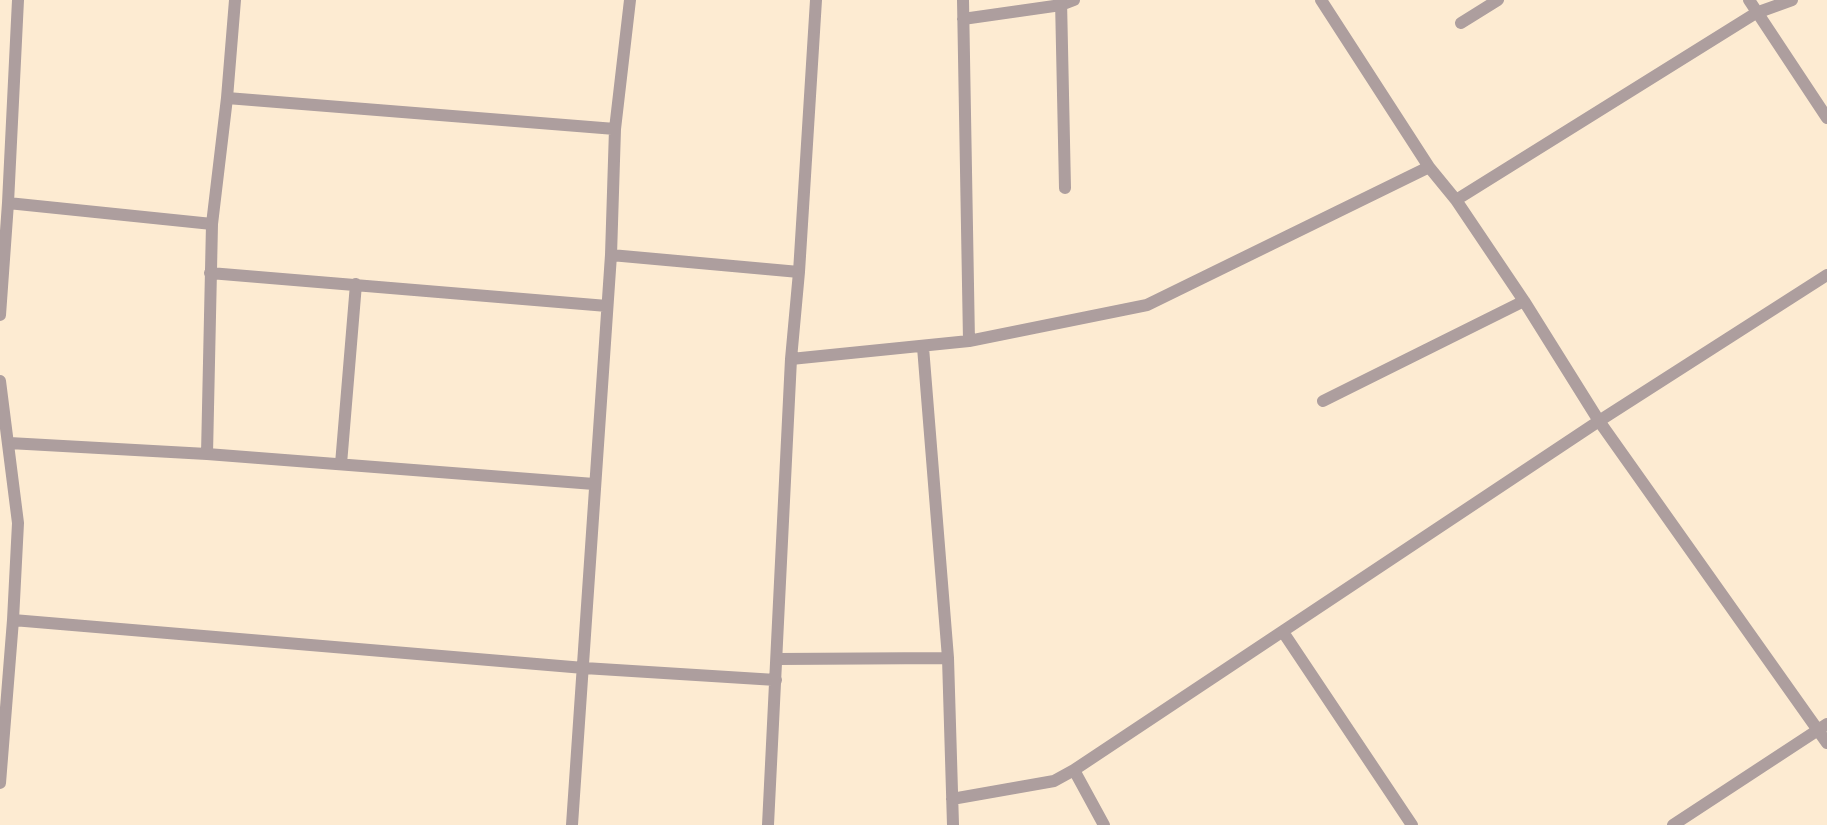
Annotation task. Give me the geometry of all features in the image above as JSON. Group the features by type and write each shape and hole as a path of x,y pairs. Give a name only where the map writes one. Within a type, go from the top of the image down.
{"street":[{"path":"0,315 2,260 8,203 18,0"},
{"path":"207,454 212,224 227,98 235,0"},
{"path":"572,825 584,668 594,484 611,255 615,129 630,0"},
{"path":"768,825 791,359 816,0"},
{"path":"963,0 969,340"},
{"path":"963,19 1074,0"},
{"path":"1321,0 1428,167 1456,200 1524,301 1599,421 1823,727 1827,743"},
{"path":"1461,23 1498,0"},
{"path":"1748,0 1827,118"},
{"path":"1456,200 1756,13 1792,0"},
{"path":"1061,3 1066,188"},
{"path":"227,98 615,129"},
{"path":"791,359 969,340 1147,305 1428,167"},
{"path":"8,203 212,224"},
{"path":"611,255 798,272"},
{"path":"210,273 607,306"},
{"path":"952,800 1054,781 1074,770 1599,421 1827,276"},
{"path":"341,464 356,284"},
{"path":"1323,401 1524,301"},
{"path":"923,346 948,658 953,825"},
{"path":"0,381 18,523 14,620 0,783"},
{"path":"9,443 207,454 594,484"},
{"path":"14,620 584,668 776,680"},
{"path":"1283,632 1412,825"},
{"path":"777,659 948,658"},
{"path":"1673,825 1823,727"},
{"path":"1074,770 1104,825"}]}
